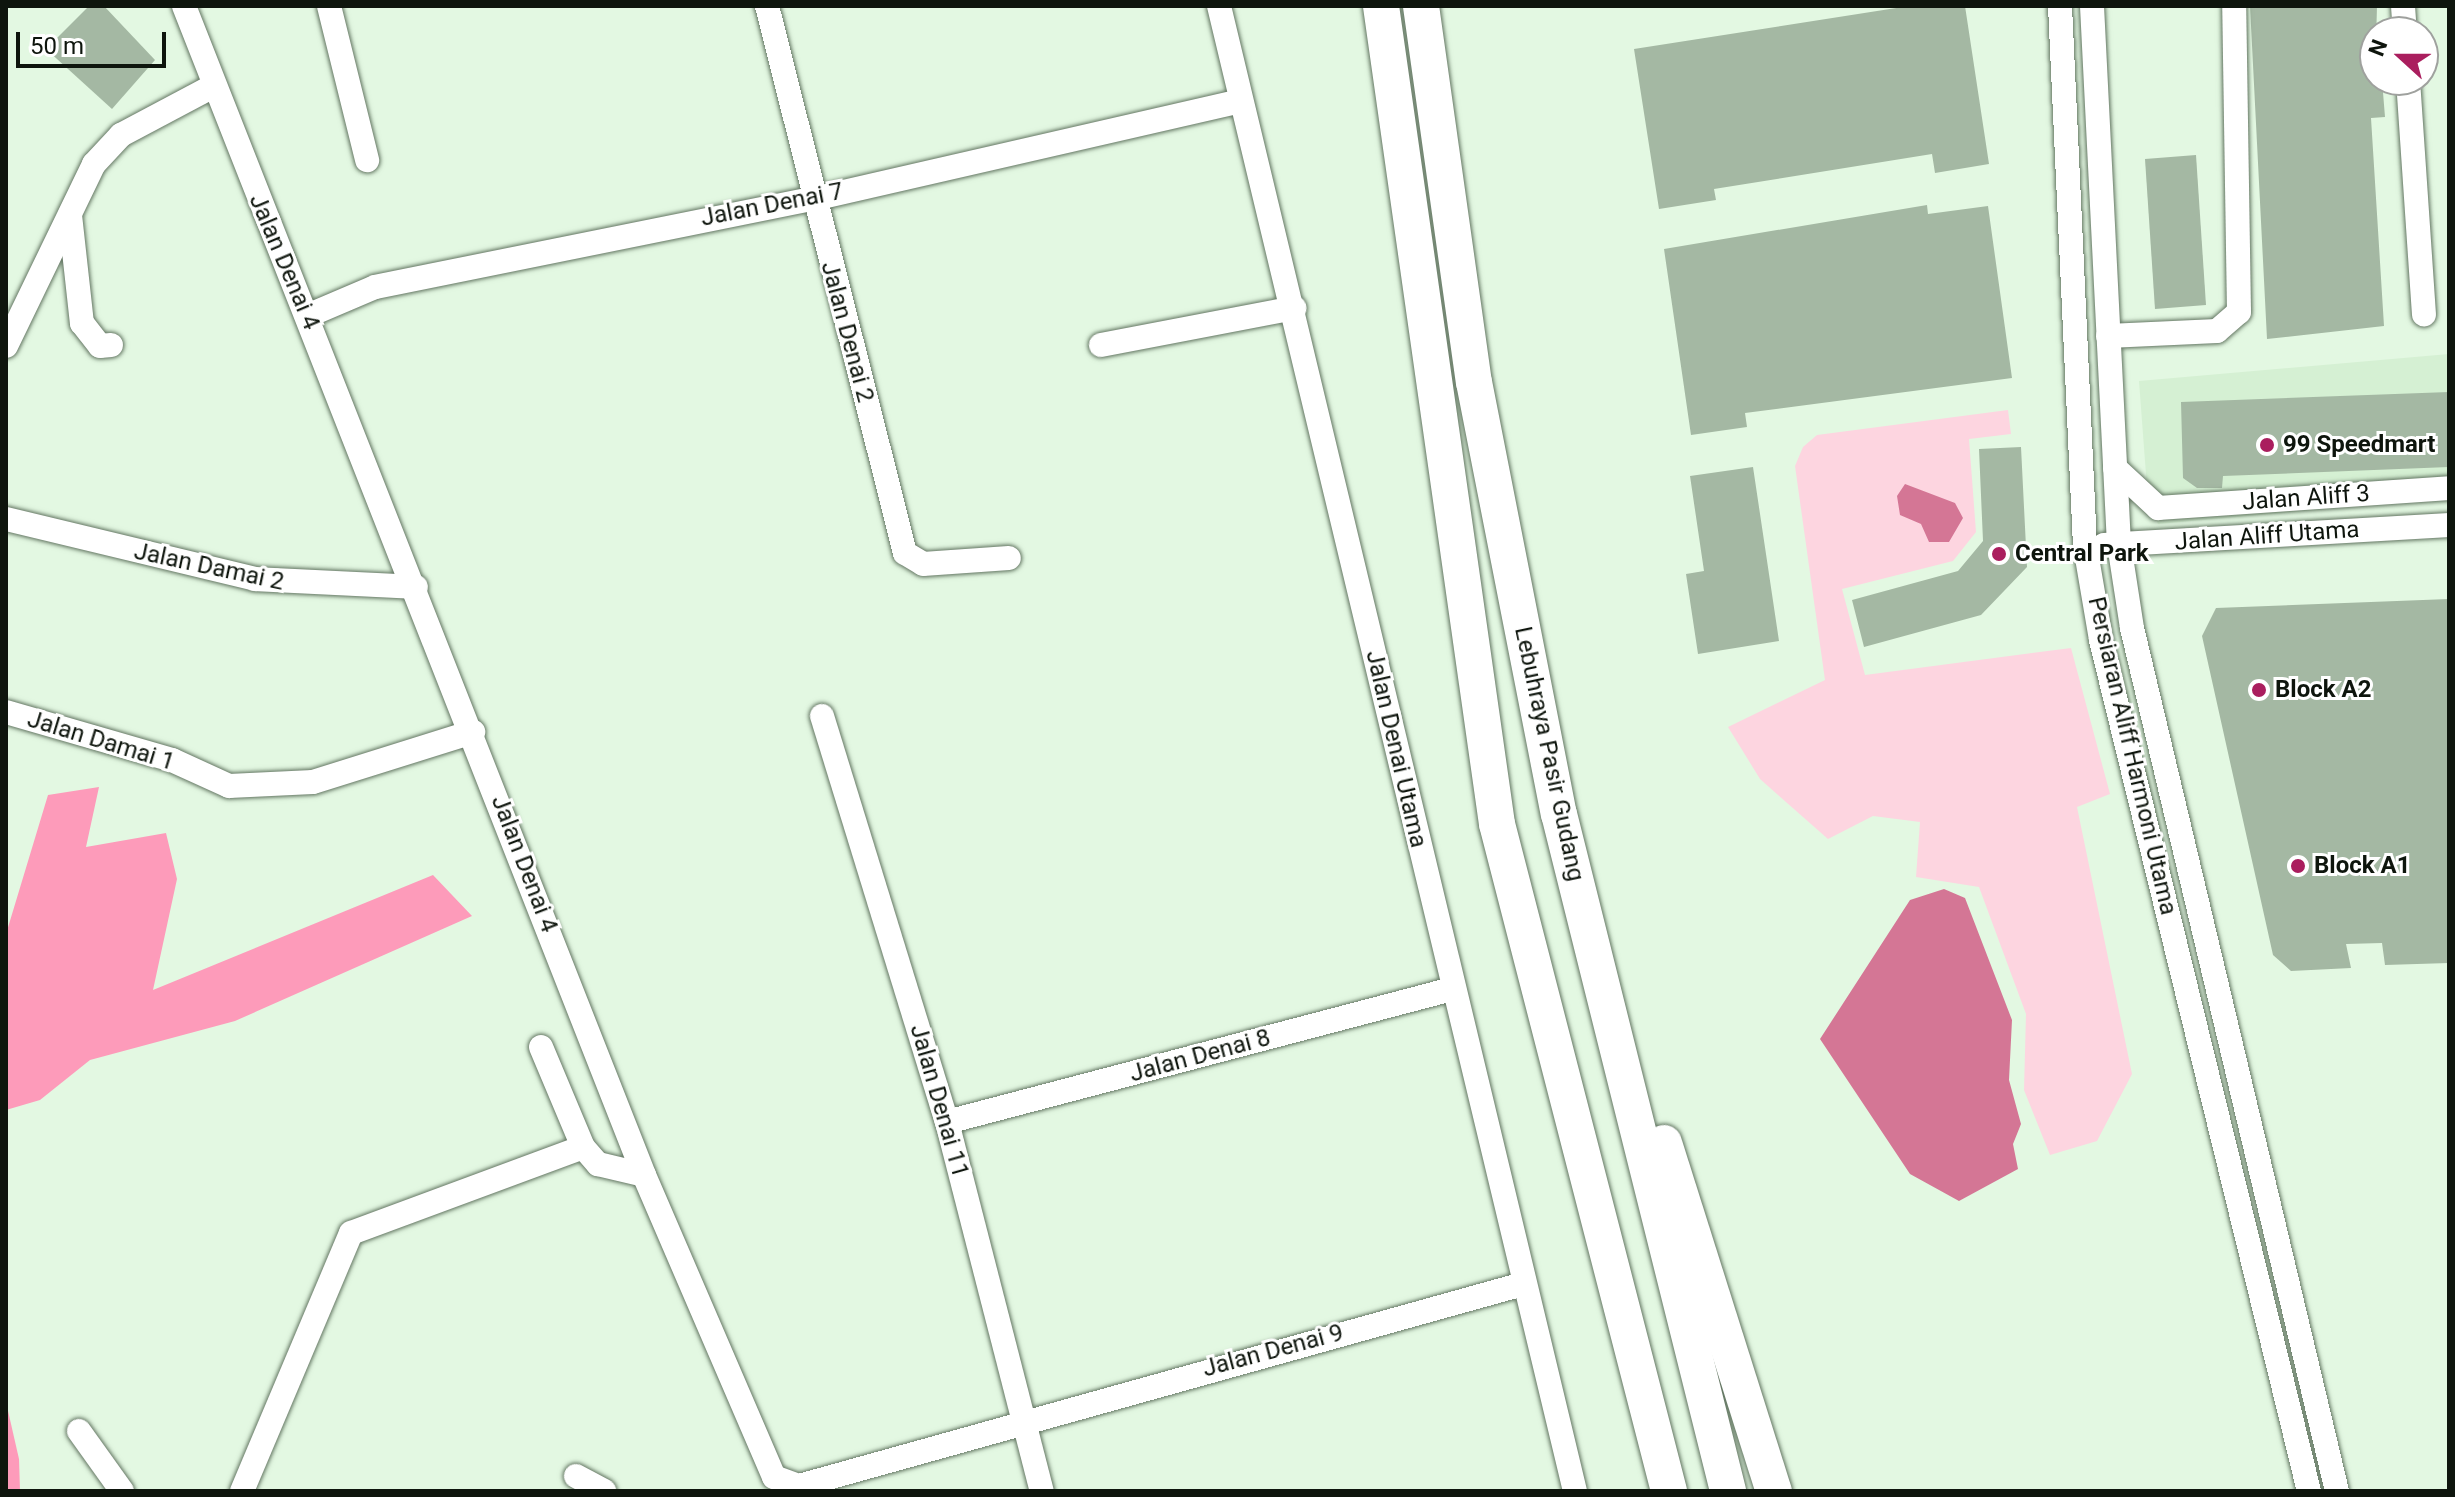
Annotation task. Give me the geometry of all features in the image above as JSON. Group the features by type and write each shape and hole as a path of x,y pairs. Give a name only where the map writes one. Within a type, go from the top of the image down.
{"highway":[{"path":"1381,6 1497,824 1669,1491"},
{"name":"Lebuhraya Pasir Gudang","path":"1421,6 1474,382 1559,814 1728,1491"},
{"path":"1559,814 1774,1491"}],"street":[{"name":"Jalan Denai 4","path":"184,6 213,86 416,587 644,1175 768,1465 784,1484 1022,1418"},
{"path":"329,6 367,160"},
{"name":"Jalan Denai 2","path":"767,6 813,199 905,553 923,564 1009,558"},
{"name":"Jalan Denai Utama","path":"1219,6 1240,101 1295,308 1452,989 1575,1491"},
{"name":"Persiaran Aliff Harmoni Utama","path":"2060,6 2085,546 2101,640 2309,1491"},
{"name":"Persiaran Aliff Harmoni Utama","path":"2092,6 2119,544 2127,592 2337,1491"},
{"path":"2108,336 2217,331 2239,312 2234,6"},
{"path":"10,332 94,164 121,135 213,86"},
{"path":"2409,96 2424,314"},
{"name":"Jalan Denai 7","path":"307,316 375,287 813,199 1240,101"},
{"path":"69,213 82,323 100,346 111,345"},
{"path":"1101,345 1295,308"},
{"name":"Jalan Aliff 3","path":"2115,468 2145,502 2164,507 2449,488"},
{"name":"Jalan Damai 2","path":"6,519 255,579 416,587"},
{"name":"Jalan Aliff Utama","path":"2085,546 2449,525"},
{"path":"2127,592 2157,543"},
{"name":"Jalan Damai 1","path":"6,712 172,760 229,786 313,782 473,732"},
{"name":"Jalan Denai 11","path":"822,716 947,1122 1042,1491"},
{"name":"Jalan Denai 8","path":"947,1122 1452,989"},
{"path":"541,1047 583,1147 598,1164 644,1175"},
{"path":"242,1491 351,1233 583,1147"},
{"name":"Jalan Denai 9","path":"1022,1418 1523,1284"},
{"path":"79,1431 122,1491"},
{"path":"576,1476 604,1491"}],"shaded area":[{"path":"2449,354 2449,498 2158,524 2148,501 2139,381"},
{"path":"2008,410 2011,434 1969,439 1976,532 1953,561 1842,589 1865,675 2071,648 2110,794 2077,807 2132,1074 2097,1141 2050,1155 2024,1090 2026,1014 1979,887 1916,877 1920,822 1873,816 1828,839 1760,779 1728,727 1825,680 1795,466 1803,447 1817,435"},
{"path":"1905,484 1955,503 1963,518 1949,542 1929,542 1921,524 1900,515 1897,496"},
{"path":"99,787 86,847 166,833 177,879 153,990 433,875 472,916 235,1021 90,1060 40,1100 6,1110 6,934 48,795"},
{"path":"1944,889 1965,898 2012,1020 2009,1080 2021,1124 2013,1144 2018,1169 1959,1201 1910,1174 1820,1039 1910,900"},
{"path":"6,1402 19,1459 20,1491 6,1491"}],"building":[{"path":"89,6 104,6 155,60 112,109 46,49"},
{"path":"1909,6 1965,6 1989,164 1935,173 1932,154 1714,189 1716,200 1659,209 1634,49"},
{"path":"2250,6 2377,6 2377,16 2359,16 2359,96 2383,96 2385,117 2371,118 2384,326 2267,339"},
{"path":"2196,155 2206,305 2155,309 2145,159"},
{"path":"1927,205 1928,214 1988,206 2012,378 1745,413 1747,427 1691,435 1664,249"},
{"path":"2449,392 2449,467 2223,476 2222,488 2197,488 2183,478 2181,402"},
{"name":"Central Park","path":"2021,447 2027,567 1981,615 1864,647 1852,600 1958,571 1983,541 1979,449"},
{"path":"1753,467 1779,641 1698,654 1686,574 1704,571 1690,476"},
{"path":"2449,599 2449,963 2385,965 2382,943 2346,944 2351,968 2291,971 2273,955 2202,636 2216,608"}],"place":[{"name":"99 Speedmart","path":"2267,445"},
{"name":"Central Park","path":"1999,554"},
{"name":"Block A2","path":"2259,690"},
{"name":"Block A1","path":"2298,866"}]}
